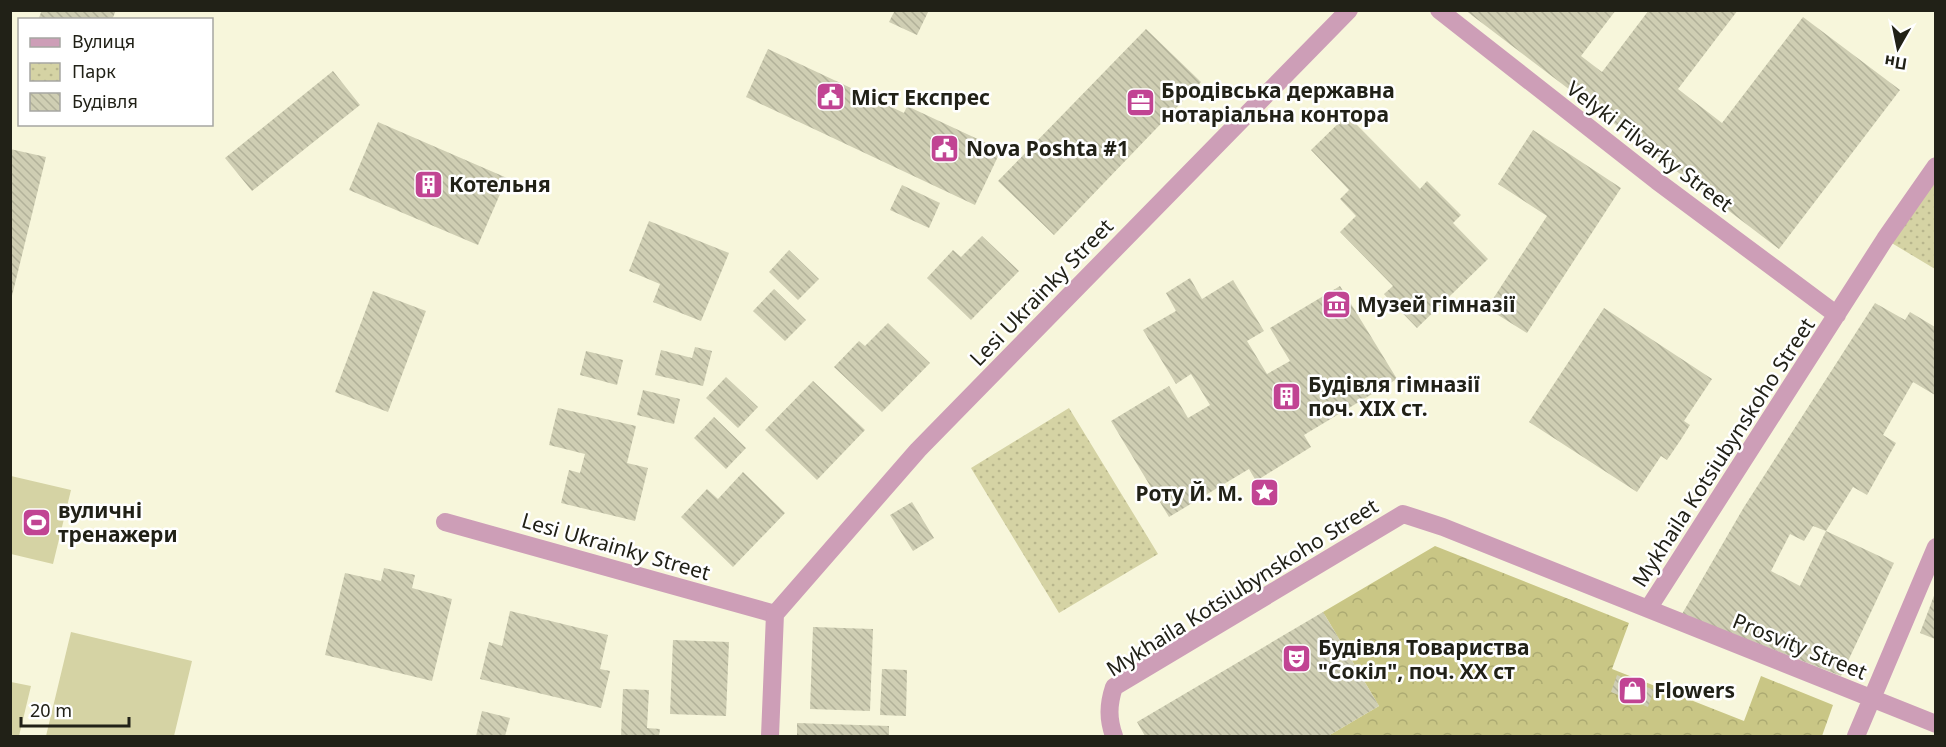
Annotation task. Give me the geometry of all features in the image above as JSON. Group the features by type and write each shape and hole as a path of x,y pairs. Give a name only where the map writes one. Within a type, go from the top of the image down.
{"street":[{"name":"Lesi Ukrainky Street","path":"444,522 775,614 918,450 1349,10"},
{"name":"Velyki Filvarky Street","path":"1438,10 1640,167 1837,315"},
{"name":"Mykhaila Kotsiubynskoho Street","path":"1114,736 1109,717 1110,699 1114,687 1403,514 1443,527 1648,609 1935,165"},
{"path":"1856,736 1935,547"},
{"name":"Prosvity Street","path":"1648,609 1935,724"},
{"path":"770,736 775,614"}],"green space":[{"path":"1935,166 1935,269 1885,239"},
{"path":"1069,408 1158,554 1059,613 971,468"},
{"name":"вуличні тренажери","path":"11,476 71,490 53,564 11,554"},
{"path":"1435,546 1629,623 1612,669 1744,721 1761,676 1833,705 1822,736 1328,736 1379,706 1323,612"},
{"path":"71,632 192,661 174,736 46,736"},
{"path":"11,682 31,686 19,736 11,736"}],"building":[{"path":"42,10 116,10 113,18 39,18"},
{"path":"895,10 929,10 917,35 889,22"},
{"path":"1465,10 1616,10 1581,56 1602,72 1649,10 1738,10 1678,89 1722,123 1803,17 1900,90 1779,249"},
{"path":"1146,29 1201,82 1054,235 998,181"},
{"path":"768,49 904,113 907,106 1001,150 975,205 746,97"},
{"path":"333,71 360,105 252,191 225,158"},
{"path":"1347,115 1420,189 1427,181 1461,215 1453,223 1488,259 1417,328 1384,294 1393,286 1340,232 1356,216 1340,199 1349,190 1311,150"},
{"name":"Котельня","path":"378,122 507,178 478,245 349,190"},
{"path":"1533,130 1621,188 1527,333 1487,308 1547,216 1498,184"},
{"path":"10,149 46,157 11,300 10,299"},
{"path":"902,185 940,203 929,228 890,210"},
{"path":"649,221 729,253 701,321 653,302 660,284 629,271"},
{"path":"982,236 1019,271 971,320 927,278 953,250 961,257"},
{"path":"789,250 819,279 798,300 769,272"},
{"name":"Будівля гімназії поч. XIX ст.","path":"1190,278 1202,299 1233,280 1264,331 1247,341 1267,374 1290,361 1270,328 1340,286 1397,379 1304,435 1311,447 1256,481 1249,469 1169,517 1111,421 1169,386 1188,418 1210,405 1191,374 1176,384 1143,330 1176,311 1166,293"},
{"path":"774,289 806,320 785,341 753,311"},
{"path":"373,291 426,311 388,412 335,392"},
{"path":"1875,303 1905,320 1910,312 1935,327 1935,395 1913,382 1883,435 1896,443 1867,495 1853,487 1826,531 1894,563 1841,676 1682,614 1744,507","holes":["1813,526 1826,531 1800,586 1771,571 1790,534 1804,541"]},
{"path":"1604,308 1712,379 1684,421 1690,425 1680,441 1667,460 1661,456 1637,492 1529,422"},
{"path":"888,323 930,363 882,412 834,367 859,341 865,346"},
{"path":"695,347 712,351 703,386 655,375 661,350 692,358"},
{"path":"586,351 623,360 617,385 580,375"},
{"path":"726,377 758,407 738,428 706,398"},
{"path":"813,381 865,430 817,480 765,430"},
{"path":"643,390 680,399 674,424 637,415"},
{"path":"558,408 636,426 627,463 648,468 635,521 561,503 569,470 580,473 585,454 549,445"},
{"path":"714,417 746,448 726,469 694,438"},
{"path":"743,472 785,513 733,567 681,517 707,489 718,499"},
{"path":"912,502 934,538 913,551 890,515"},
{"path":"384,568 415,575 412,588 452,599 432,681 325,655 345,573 381,581"},
{"path":"1935,593 1935,639 1920,633"},
{"path":"510,611 608,635 600,669 610,671 601,708 480,679 489,642 502,646"},
{"name":"Будівля Товариства \"Сокіл\", поч. ХХ ст","path":"1323,612 1379,706 1328,736 1145,736 1137,722"},
{"path":"813,627 873,629 870,711 810,709"},
{"path":"673,640 729,642 726,716 670,714"},
{"path":"882,669 907,670 906,716 880,715"},
{"path":"1617,675 1654,690 1648,707 1611,692"},
{"path":"623,689 649,690 647,728 660,729 659,736 621,736"},
{"path":"482,711 510,718 505,736 476,736"},
{"path":"797,723 889,726 889,736 797,736"}],"place":[{"name":"Міст Експрес","path":"830,97"},
{"name":"Бродівська державна нотаріальна контора","path":"1140,102"},
{"name":"Nova Poshta #1","path":"945,148"},
{"name":"Котельня","path":"428,184"},
{"name":"Музей гімназії","path":"1336,304"},
{"name":"Будівля гімназії поч. XIX ст.","path":"1287,396"},
{"name":"Роту Й. М.","path":"1264,493"},
{"name":"вуличні тренажери","path":"37,522"},
{"name":"Будівля Товариства \"Сокіл\", поч. ХХ ст","path":"1297,659"},
{"name":"Flowers","path":"1633,690"}]}
